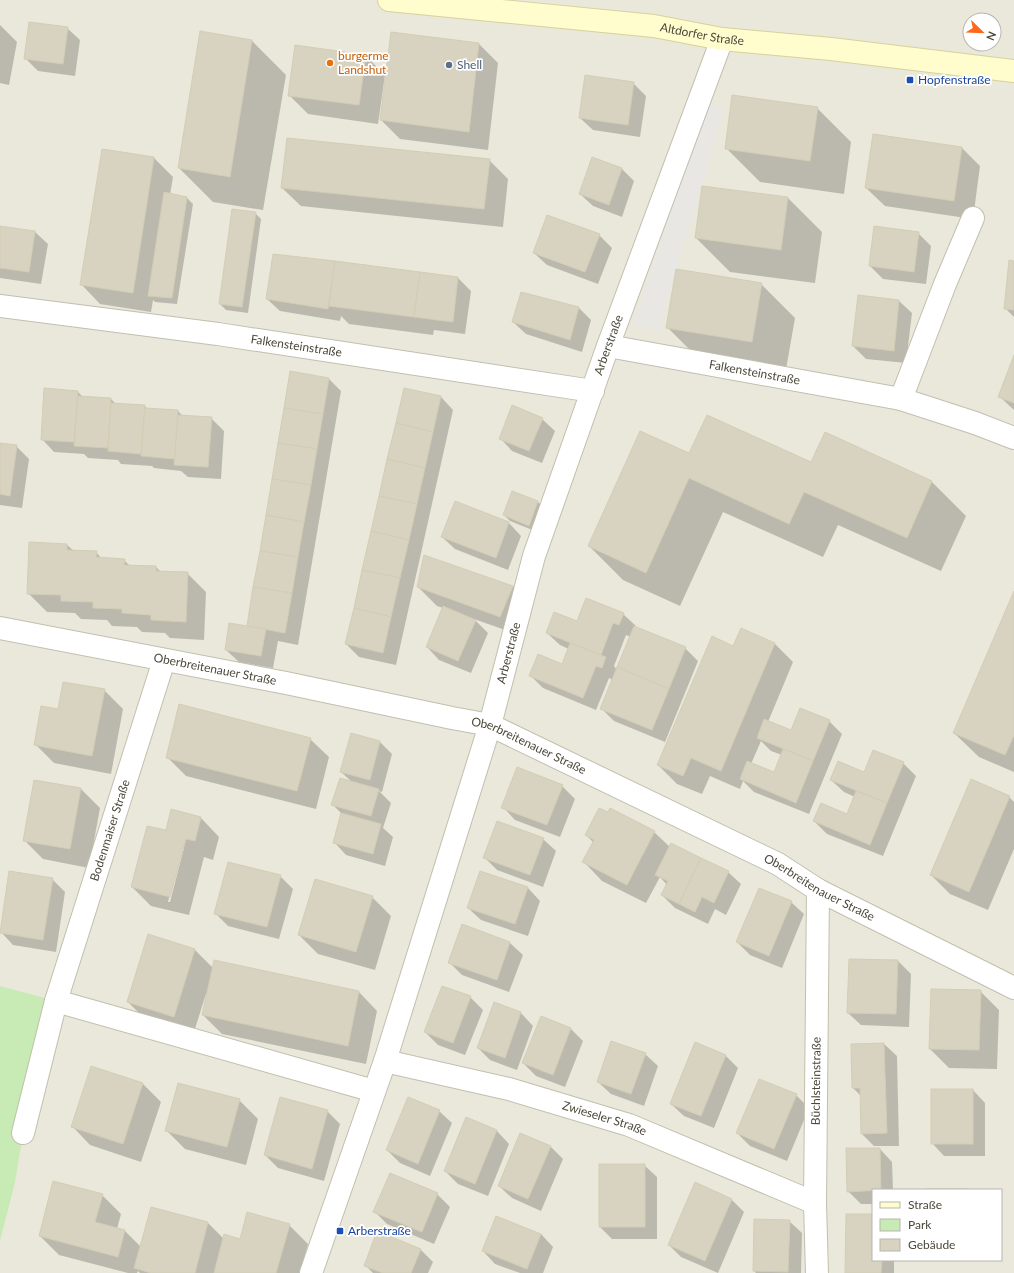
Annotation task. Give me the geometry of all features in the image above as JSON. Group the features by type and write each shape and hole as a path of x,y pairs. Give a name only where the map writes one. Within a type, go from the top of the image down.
{"main road":[{"name":"Altdorfer Straße","path":"389,0 654,26 722,39 839,50 1014,71"}],"street":[{"name":"Arberstraße","path":"311,1273 385,1061 490,724 534,556 608,346 722,39"},
{"path":"901,399 945,284 973,218"},
{"name":"Falkensteinstraße","path":"0,306 218,334 593,391"},
{"name":"Falkensteinstraße","path":"608,346 901,399 975,423 1014,438"},
{"name":"Oberbreitenauer Straße","path":"0,628 286,683 452,718 490,724 778,864 818,890 1014,988"},
{"name":"Bodenmaiser Straße","path":"23,1133 56,1001 164,660"},
{"name":"Büchlsteinstraße","path":"816,1273 815,1203 818,890"},
{"path":"56,1001 374,1091"},
{"name":"Zwieseler Straße","path":"385,1061 509,1089 629,1125 815,1203"}],"shaded area":[{"path":"0,0 1014,0 1014,1273 0,1273"},
{"path":"707,103 724,109 659,331 633,325"}],"green space":[{"path":"0,986 56,1001 23,1133 15,1182 0,1241"}],"building":[{"path":"29,22 68,27 63,64 24,59"},
{"path":"200,31 252,40 230,177 178,168"},
{"path":"391,32 479,43 469,132 380,120"},
{"path":"295,45 366,55 359,105 288,96"},
{"path":"585,75 634,82 628,125 579,118"},
{"path":"732,95 818,107 810,161 725,149"},
{"path":"873,134 962,147 954,201 865,188"},
{"path":"287,138 490,159 484,209 281,188"},
{"path":"102,149 154,157 133,293 80,285"},
{"path":"592,157 622,168 609,205 579,194"},
{"path":"702,186 788,197 781,250 695,238"},
{"path":"164,192 187,197 172,298 148,296"},
{"path":"232,209 256,212 242,307 219,304"},
{"path":"547,215 600,234 585,272 533,253"},
{"path":"0,226 35,231 29,272 0,268"},
{"path":"874,226 919,232 914,272 869,266"},
{"path":"273,254 335,261 328,309 266,299"},
{"path":"1009,260 1014,261 1014,310 1004,309"},
{"path":"335,261 420,272 414,317 329,306"},
{"path":"676,269 762,283 752,342 666,328"},
{"path":"420,272 458,277 453,322 414,317"},
{"path":"521,292 579,307 570,340 512,322"},
{"path":"858,295 899,300 894,351 852,346"},
{"path":"1014,355 1014,403 998,397"},
{"path":"290,371 329,378 323,414 284,408"},
{"path":"44,388 78,391 74,442 41,440"},
{"path":"404,388 441,396 433,432 396,423"},
{"path":"78,396 111,398 108,448 74,446"},
{"path":"111,403 145,405 141,454 108,451"},
{"path":"512,405 543,418 529,451 499,439"},
{"path":"145,408 178,410 175,459 141,456"},
{"path":"284,408 323,414 317,449 278,443"},
{"path":"178,415 212,417 208,467 174,465"},
{"path":"707,415 811,462 825,432 932,481 907,538 804,492 789,524 689,478 646,573 588,546 640,431 689,453"},
{"path":"396,423 433,432 425,468 387,459"},
{"path":"0,443 17,445 10,496 0,494"},
{"path":"278,443 317,449 311,485 272,479"},
{"path":"387,459 425,468 417,504 379,496"},
{"path":"272,479 311,485 304,522 266,515"},
{"path":"512,491 538,501 529,526 503,515"},
{"path":"379,496 417,504 409,540 371,531"},
{"path":"455,501 509,522 496,558 441,537"},
{"path":"266,515 304,522 298,557 260,551"},
{"path":"371,531 409,540 400,578 362,570"},
{"path":"29,542 67,544 67,550 97,551 96,557 125,559 124,565 156,566 156,571 188,572 186,622 151,620 151,615 122,613 122,609 93,608 93,602 61,601 61,595 27,594"},
{"path":"260,551 298,557 292,593 253,587"},
{"path":"424,555 513,586 500,617 417,587"},
{"path":"362,570 400,578 391,617 354,608"},
{"path":"253,587 292,593 285,633 247,626"},
{"path":"1014,591 1014,735 1005,755 953,733"},
{"path":"586,598 624,613 619,625 613,623 601,655 546,633 554,612 577,621"},
{"path":"443,606 476,620 458,661 426,647"},
{"path":"354,608 391,617 383,653 345,644"},
{"path":"229,623 266,629 261,656 225,650"},
{"path":"634,626 686,647 669,689 617,667"},
{"path":"741,628 775,643 721,771 691,758 683,776 657,765 712,636 733,646"},
{"path":"570,643 606,657 602,668 596,666 583,698 529,676 538,654 562,664"},
{"path":"617,667 669,689 652,730 600,709"},
{"path":"63,682 105,689 92,756 34,745 41,706 58,709"},
{"path":"179,704 311,738 297,791 166,758"},
{"path":"800,708 830,720 813,761 757,738 764,719 791,730"},
{"path":"351,733 380,741 370,780 340,772"},
{"path":"783,749 813,761 796,803 740,779 747,761 774,772"},
{"path":"873,750 904,762 887,803 830,780 838,761 864,772"},
{"path":"517,767 563,785 547,825 501,808"},
{"path":"340,778 379,789 371,816 331,805"},
{"path":"971,779 1010,796 969,892 930,875"},
{"path":"34,780 81,788 70,849 23,841"},
{"path":"856,791 887,803 870,845 813,821 821,803 847,814"},
{"path":"599,808 608,812 610,808 655,831 627,885 582,862 594,840 585,835"},
{"path":"171,809 201,817 195,841 186,839 170,897 131,887 147,826 166,830"},
{"path":"341,813 381,824 373,854 333,843"},
{"path":"497,821 544,838 530,875 483,858"},
{"path":"671,843 701,858 679,904 661,895 668,881 655,875"},
{"path":"701,858 729,871 714,903 702,897 695,912 679,904"},
{"path":"228,862 281,875 267,927 214,914"},
{"path":"9,871 53,878 43,940 0,933"},
{"path":"480,871 528,887 515,924 467,908"},
{"path":"315,879 373,896 356,952 298,935"},
{"path":"759,888 792,901 769,956 736,942"},
{"path":"462,924 510,942 497,980 448,963"},
{"path":"148,934 195,949 174,1017 127,1002"},
{"path":"849,959 898,960 896,1014 847,1013"},
{"path":"214,960 359,991 348,1046 202,1015"},
{"path":"442,986 471,996 453,1043 424,1032"},
{"path":"931,989 981,990 979,1050 929,1049"},
{"path":"494,1002 521,1012 505,1058 477,1048"},
{"path":"541,1016 571,1028 553,1075 522,1063"},
{"path":"611,1041 646,1053 631,1094 597,1082"},
{"path":"695,1042 726,1055 701,1116 670,1104"},
{"path":"884,1043 887,1133 861,1134 860,1088 852,1088 851,1044"},
{"path":"91,1066 143,1083 123,1144 71,1127"},
{"path":"759,1079 797,1094 774,1149 736,1133"},
{"path":"178,1083 240,1099 227,1147 165,1131"},
{"path":"931,1089 973,1089 973,1144 931,1144"},
{"path":"280,1097 328,1110 312,1169 264,1155"},
{"path":"408,1097 440,1110 418,1164 386,1150"},
{"path":"466,1117 497,1130 475,1184 444,1171"},
{"path":"520,1133 551,1146 528,1199 498,1186"},
{"path":"846,1148 880,1148 881,1189 847,1192"},
{"path":"599,1164 645,1164 645,1227 599,1227"},
{"path":"390,1173 438,1193 422,1232 373,1212"},
{"path":"53,1181 103,1194 95,1222 125,1230 118,1257 39,1236"},
{"path":"695,1182 732,1199 705,1261 668,1245"},
{"path":"151,1207 208,1222 195,1273 151,1273 134,1268"},
{"path":"247,1212 290,1224 276,1273 214,1273 224,1234 240,1239"},
{"path":"846,1214 872,1214 872,1261 882,1261 881,1273 845,1273"},
{"path":"496,1216 541,1234 527,1269 482,1251"},
{"path":"754,1219 790,1220 788,1272 753,1271"},
{"path":"377,1231 421,1249 411,1273 383,1273 364,1266"}],"place":[{"name":"burgerme Landshut","path":"330,63"},
{"name":"Shell","path":"449,65"},
{"name":"Hopfenstraße","path":"910,80"},
{"name":"Arberstraße","path":"340,1231"}]}
